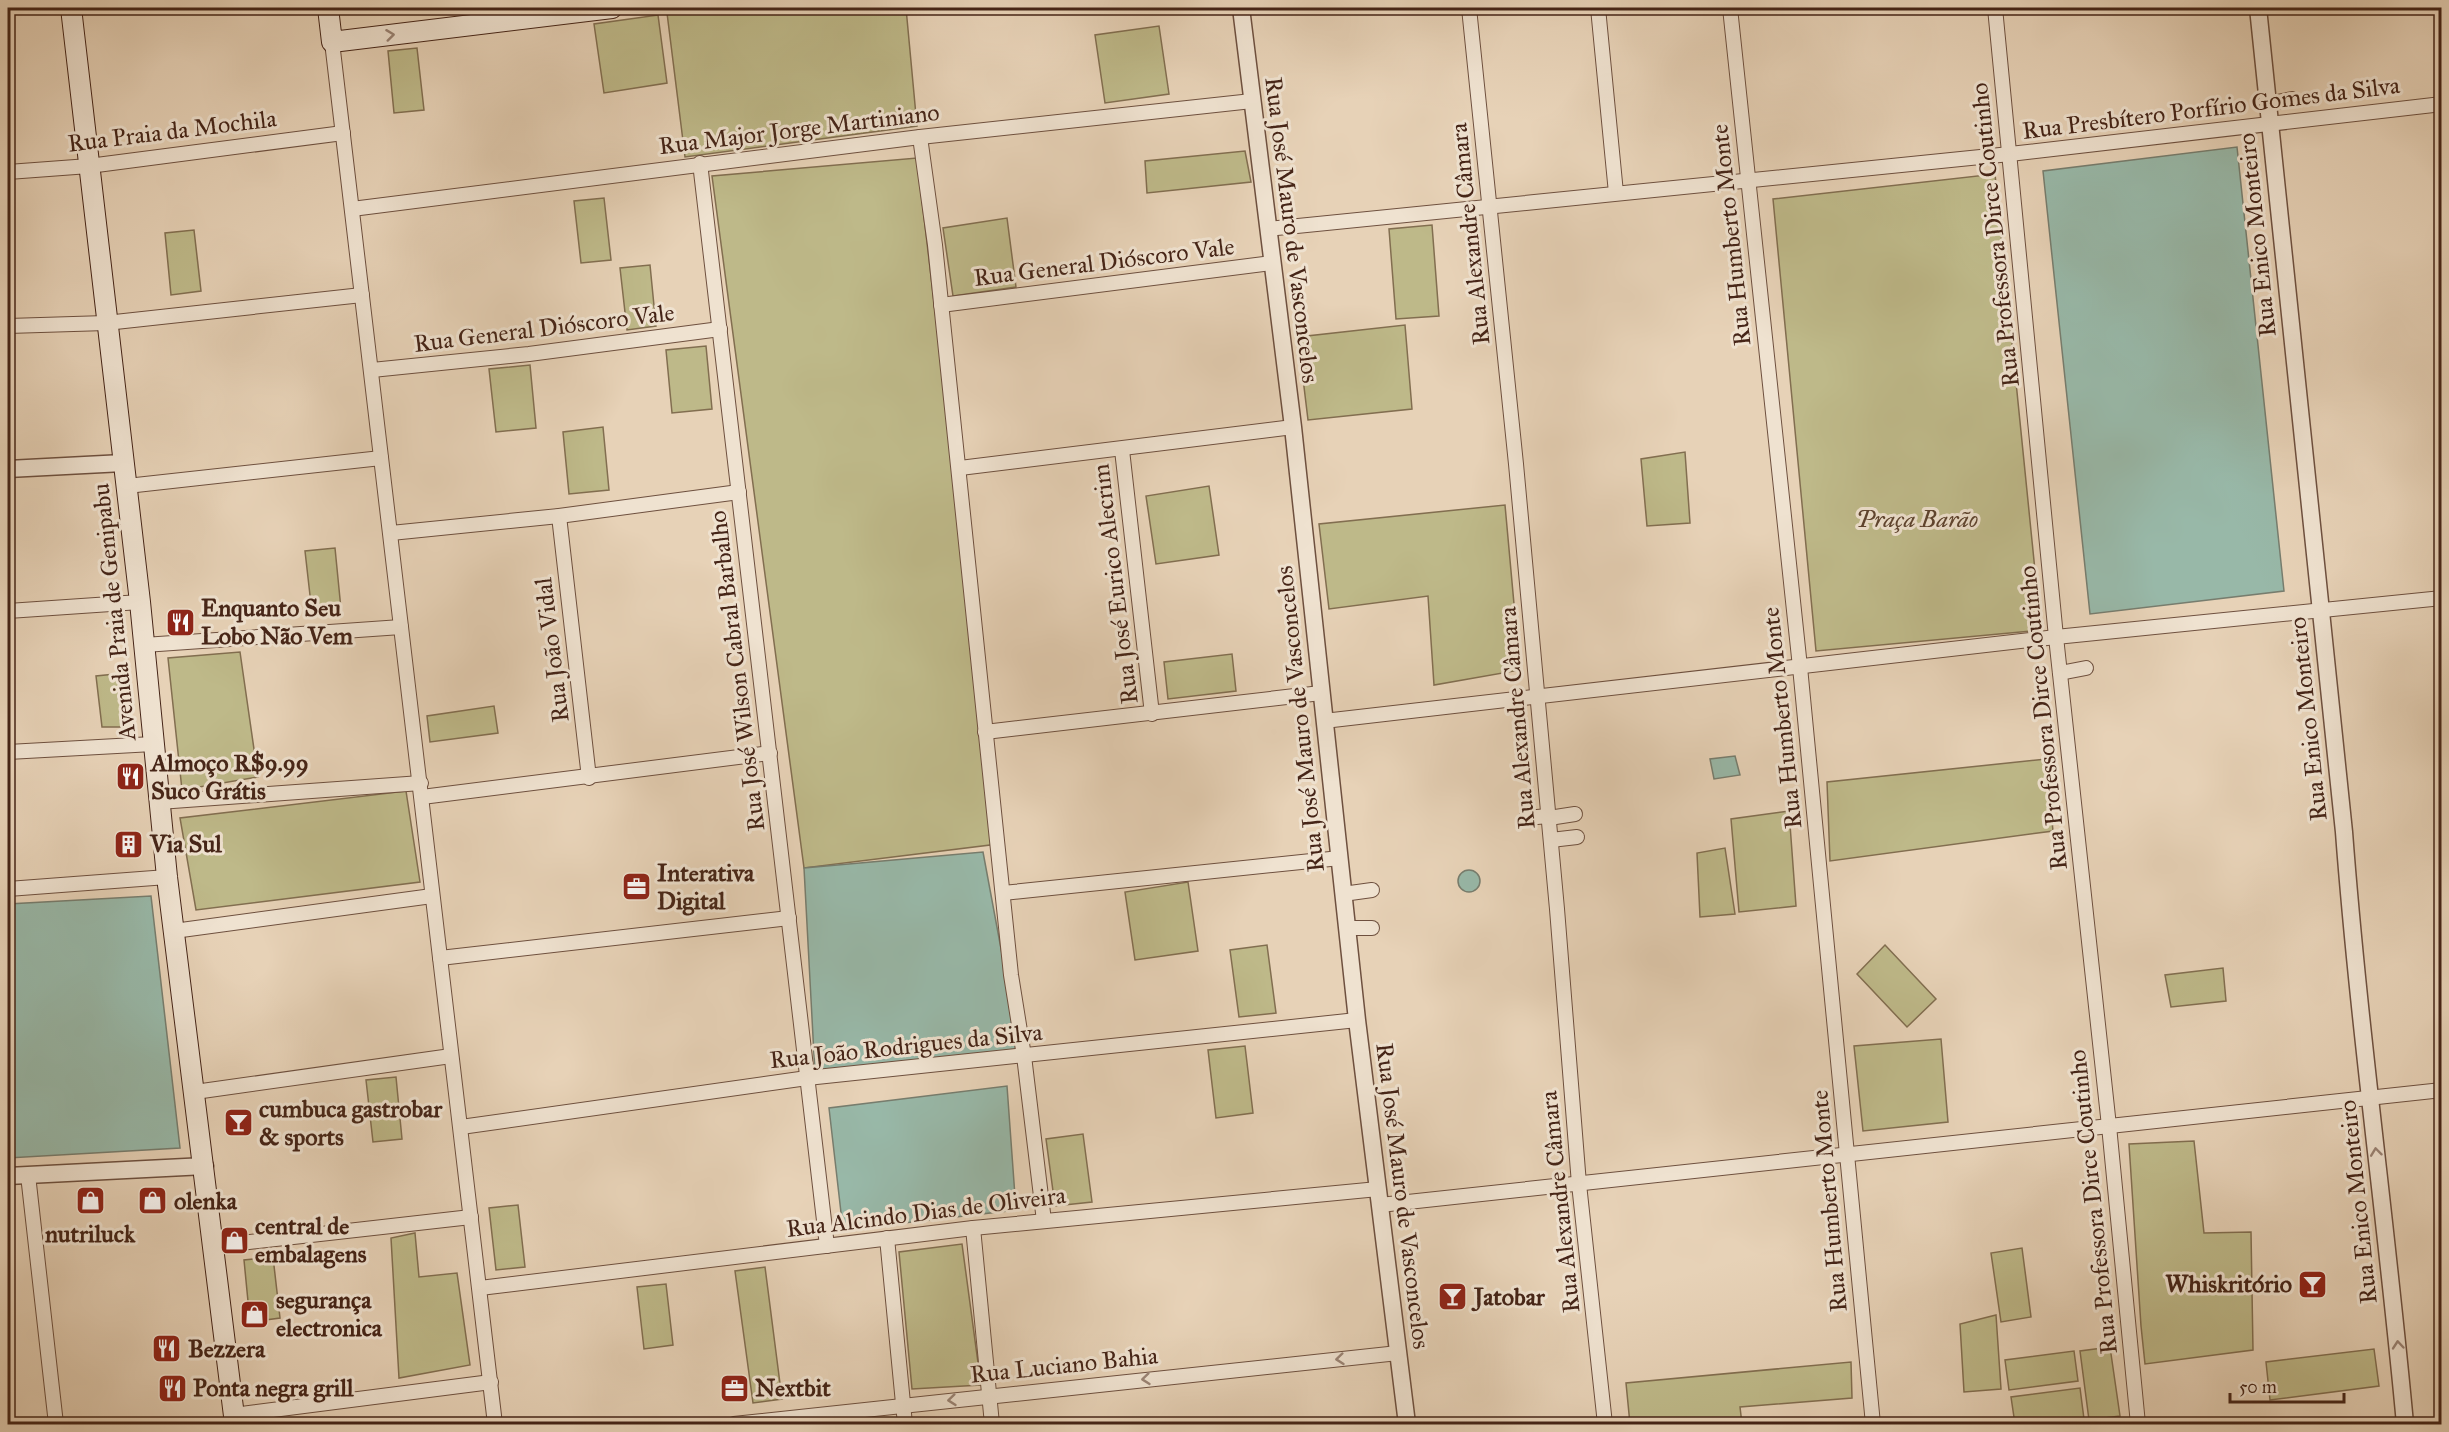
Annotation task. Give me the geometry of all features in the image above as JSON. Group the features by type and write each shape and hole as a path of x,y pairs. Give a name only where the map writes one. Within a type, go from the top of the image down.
{"main road":[{"name":"Avenida Praia de Genipabu","path":"71,8 140,602 167,877 205,1166 234,1420"},
{"path":"328,8 332,42 612,8"}],"street":[{"name":"Rua José Mauro de Vasconcelos","path":"1240,8 1293,428 1357,1020 1407,1425"},
{"name":"Rua Alexandre Câmara","path":"1469,8 1549,817 1579,1184 1605,1425"},
{"path":"1598,8 1616,192"},
{"name":"Rua Humberto Monte","path":"1730,8 1800,667 1873,1425"},
{"name":"Rua Professora Dirce Coutinho","path":"1995,8 2056,637 2109,1126 2138,1425"},
{"name":"Rua Enico Monteiro","path":"2258,8 2343,821 2353,952 2371,1099 2405,1425"},
{"path":"332,42 495,1425"},
{"path":"2267,104 2292,99"},
{"name":"Rua Major Jorge Martiniano","path":"352,209 700,163 1252,101"},
{"name":"Rua Presbítero Porfírio Gomes da Silva","path":"1268,229 1489,208 1616,192 2010,154 2442,104"},
{"name":"Rua Praia da Mochila","path":"8,172 88,166 343,133"},
{"path":"920,137 936,245 1011,975 1024,1056 1044,1221"},
{"name":"Rua José Wilson Cabral Barbalho","path":"700,163 827,1246"},
{"name":"Rua General Dióscoro Vale","path":"941,305 1272,263"},
{"path":"8,326 106,322 362,295"},
{"name":"Rua General Dióscoro Vale","path":"372,370 529,354 720,329"},
{"path":"960,468 1293,428"},
{"name":"Rua José Eurico Alecrim","path":"1122,450 1152,714"},
{"path":"127,486 381,458"},
{"path":"8,469 123,463"},
{"path":"391,533 559,516 739,492"},
{"name":"Rua João Vidal","path":"559,516 589,778"},
{"path":"1324,721 2056,637 2442,598"},
{"path":"8,611 140,602"},
{"path":"144,645 401,627"},
{"path":"2060,673 2086,668"},
{"path":"985,732 1321,693"},
{"path":"8,752 153,744"},
{"path":"422,797 589,778 770,753"},
{"path":"159,802 421,783"},
{"path":"1526,818 1575,814"},
{"path":"1551,840 1577,837"},
{"path":"1003,893 1340,858"},
{"path":"8,889 167,877"},
{"path":"1343,894 1372,890"},
{"path":"174,931 432,896"},
{"path":"440,958 789,918"},
{"path":"1347,928 1372,928"},
{"name":"Rua João Rodrigues da Silva","path":"461,1127 807,1078 1357,1020"},
{"path":"195,1092 451,1056"},
{"name":"Rua Alcindo Dias de Oliveira","path":"480,1288 973,1228 1044,1221 1579,1184 2442,1090"},
{"path":"8,1176 205,1166"},
{"path":"28,1175 56,1425"},
{"path":"214,1246 471,1217"},
{"path":"973,1228 992,1425"},
{"path":"887,1238 905,1425"},
{"name":"Rua Luciano Bahia","path":"735,1425 902,1405 1398,1353"},
{"path":"234,1420 491,1382"}],"green space":[{"path":"717,8 906,8 917,126 685,157 667,13"},
{"path":"658,15 667,83 604,93 594,24"},
{"path":"1159,26 1169,94 1105,103 1095,35"},
{"path":"417,48 424,110 394,113 388,51"},
{"path":"1245,151 1251,182 1147,193 1145,161"},
{"path":"917,158 998,844 804,868 712,176"},
{"name":"Praça Barão","path":"1995,174 2041,630 1816,651 1773,199"},
{"path":"604,198 611,260 581,263 574,201"},
{"path":"1007,218 1016,287 953,296 943,228"},
{"path":"1432,225 1439,316 1396,319 1389,229"},
{"path":"194,230 201,291 171,295 165,233"},
{"path":"650,265 656,326 627,330 620,268"},
{"path":"1405,325 1412,409 1308,420 1298,337"},
{"path":"706,346 712,409 672,413 666,350"},
{"path":"530,365 536,428 496,432 489,369"},
{"path":"603,427 609,490 569,494 563,432"},
{"path":"1685,452 1690,523 1647,526 1641,459"},
{"path":"1209,486 1219,555 1156,564 1146,496"},
{"path":"1505,505 1520,670 1434,685 1428,596 1329,609 1319,524"},
{"path":"335,548 341,609 312,613 305,551"},
{"path":"240,652 258,777 182,790 168,658"},
{"path":"1232,654 1236,691 1168,699 1164,662"},
{"path":"125,673 129,727 102,727 96,676"},
{"path":"494,706 498,733 430,742 427,716"},
{"path":"2046,759 2053,831 1830,861 1827,782"},
{"path":"406,791 420,882 196,910 180,818"},
{"path":"1789,811 1796,906 1739,912 1731,819"},
{"path":"1725,848 1735,914 1700,917 1697,853"},
{"path":"1188,882 1198,951 1135,960 1125,892"},
{"path":"1267,945 1276,1013 1239,1017 1230,950"},
{"path":"1885,945 1936,999 1907,1027 1857,974"},
{"path":"2223,968 2226,1001 2171,1007 2165,975"},
{"path":"1941,1039 1948,1122 1863,1131 1854,1046"},
{"path":"1245,1046 1253,1113 1216,1118 1208,1050"},
{"path":"396,1077 402,1139 373,1142 366,1080"},
{"path":"1083,1134 1092,1202 1055,1206 1046,1139"},
{"path":"2194,1141 2204,1233 2251,1232 2253,1350 2145,1364 2129,1144"},
{"path":"518,1205 525,1267 496,1270 489,1208"},
{"path":"415,1233 419,1277 457,1273 470,1365 399,1378 391,1238"},
{"path":"962,1244 981,1385 912,1389 899,1252"},
{"path":"2022,1248 2031,1317 2001,1322 1991,1253"},
{"path":"273,1257 280,1318 250,1322 244,1260"},
{"path":"765,1267 782,1399 753,1403 735,1271"},
{"path":"666,1284 673,1345 644,1349 637,1287"},
{"path":"1996,1315 2001,1389 1964,1392 1960,1324"},
{"path":"2110,1347 2120,1416 2089,1420 2080,1351"},
{"path":"2374,1349 2379,1386 2270,1400 2266,1362"},
{"path":"2074,1351 2078,1381 2009,1390 2005,1360"},
{"path":"1851,1362 1852,1398 1740,1407 1742,1424 1630,1424 1626,1383"},
{"path":"2080,1388 2084,1419 2040,1424 2015,1424 2011,1397"}],"shaded area":[{"path":"2237,147 2284,591 2090,614 2043,171"},
{"path":"1735,756 1740,775 1714,779 1710,759"},
{"path":"983,852 1020,1051 815,1074 804,868"},
{"path":"1469,870 1479,877 1480,881 1473,891 1469,892 1459,885 1458,881 1465,871"},
{"path":"151,896 180,1148 8,1158 8,904"},
{"path":"1007,1086 1016,1210 843,1230 829,1108"}],"place":[{"name":"Enquanto Seu Lobo Não Vem","path":"180,622"},
{"name":"Almoço R$9.99 Suco Grátis","path":"130,777"},
{"name":"Via Sul","path":"129,844"},
{"name":"Interativa Digital","path":"636,887"},
{"name":"cumbuca gastrobar & sports","path":"238,1123"},
{"name":"nutriluck","path":"90,1201"},
{"name":"olenka","path":"153,1201"},
{"name":"central de embalagens","path":"234,1240"},
{"name":"Whiskritório","path":"2313,1284"},
{"name":"Jatobar","path":"1453,1297"},
{"name":"segurança electronica","path":"255,1314"},
{"name":"Bezzera","path":"167,1349"},
{"name":"Ponta negra grill","path":"172,1388"},
{"name":"Nextbit","path":"734,1388"}]}
